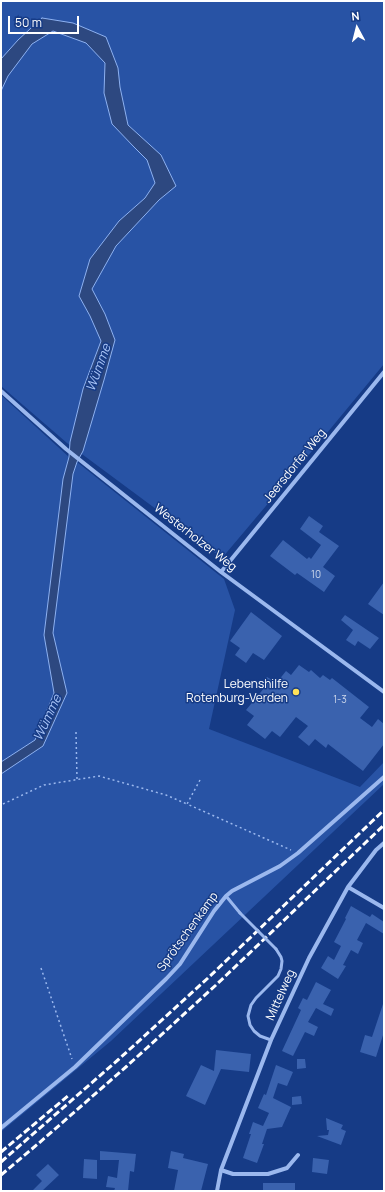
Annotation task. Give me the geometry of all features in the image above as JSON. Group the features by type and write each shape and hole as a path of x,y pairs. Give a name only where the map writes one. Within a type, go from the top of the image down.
{"street":[{"name":"Jeersdorfer Weg","path":"221,572 384,372"},
{"name":"Westerholzer Weg","path":"1,391 66,449 221,572 384,692"},
{"name":"Sprötschenkamp","path":"1,1128 75,1067 171,974 180,964 214,911 226,896 232,891 280,866 298,853 384,777"},
{"name":"Mittelweg","path":"217,1191 221,1170 271,1040 309,958 348,887 376,850 384,843"},
{"path":"348,887 384,908"},
{"path":"221,1170 233,1174 268,1174 286,1168 298,1155"}],"lane":[{"path":"226,896 240,913 276,949 282,961 278,976 256,998 251,1005 248,1016 250,1025 254,1031 260,1036 271,1040"}],"path":[{"path":"76,732 77,780"},
{"path":"3,804 44,785 99,776 166,795 298,853"},
{"path":"187,804 200,780"},
{"path":"41,968 75,1067"}],"shaded area":[{"path":"1,1 384,1 384,364 222,558 67,443 1,386"},
{"path":"1,395 69,457 69,460 76,465 77,462 224,579 235,610 209,729 360,787 384,762 384,784 111,1041 2,1131"}],"water":[{"name":"Wümme","path":"42,18 73,23 106,37 118,68 120,87 128,125 161,155 176,186 159,200 116,246 92,289 105,314 115,340 83,451 73,474 53,633 67,693 43,746 1,774 1,762 35,740 54,693 44,635 63,479 83,389 101,341 79,296 90,259 119,221 145,198 155,183 147,160 112,124 104,93 105,63 86,43 53,31 32,44 8,76 1,91 1,59 18,40"}],"building":[{"path":"309,516 323,526 319,532 339,546 323,567 335,576 324,592 297,573 295,575 270,556 283,540 307,559 309,557 311,559 321,545 300,529"},
{"path":"384,582 384,615 368,604"},
{"path":"251,612 282,636 264,660 253,653 246,663 235,655 240,648 230,641"},
{"path":"345,615 379,638 370,649 358,641 355,646 346,640 353,630 341,620"},
{"path":"299,665 309,672 311,670 320,678 323,675 330,680 332,678 369,707 360,718 372,727 378,719 384,724 384,744 363,771 328,744 326,748 315,739 309,746 298,737 308,726 296,717 280,737 272,731 265,739 247,725 254,716 246,710 265,687 261,684 267,677 272,680 274,678 278,681 286,671 291,675"},
{"path":"351,906 370,917 372,914 384,922 384,934 366,923 357,940 363,943 358,954 351,950 343,965 346,966 338,979 321,968 328,956 334,960 341,946 334,942"},
{"path":"316,982 331,990 323,1004 334,1009 331,1016 316,1008 308,1022 318,1027 314,1036 305,1032 293,1056 282,1051 301,1010 298,1008 303,998 307,1000"},
{"path":"383,1004 384,1032 376,1057 360,1052 365,1035 372,1037"},
{"path":"216,1050 251,1054 249,1072 221,1069 205,1105 186,1096 201,1065 214,1071"},
{"path":"297,1059 305,1059 306,1068 297,1069"},
{"path":"276,1065 293,1072 287,1086 278,1083 273,1098 291,1107 282,1127 267,1129 262,1144 264,1144 257,1163 243,1158 251,1134 249,1134 253,1122 263,1126 269,1113 258,1108 264,1094 266,1095"},
{"path":"301,1096 302,1104 292,1105 292,1097"},
{"path":"326,1118 343,1125 341,1129 346,1131 341,1145 317,1136 328,1135 329,1130 327,1130"},
{"path":"100,1151 136,1154 134,1172 130,1171 128,1191 114,1191 115,1188 106,1187 108,1176 117,1178 119,1160 100,1160"},
{"path":"171,1151 184,1154 183,1158 208,1164 201,1191 174,1191 178,1170 168,1168"},
{"path":"313,1158 329,1160 327,1174 312,1172"},
{"path":"84,1159 97,1160 97,1179 83,1178"},
{"path":"48,1164 59,1175 42,1191 32,1191 42,1181 36,1175"},
{"path":"263,1183 295,1183 295,1191 263,1191"}],"railway":[{"path":"1,1162 119,1059 208,978 384,810"},
{"path":"1,1175 127,1066 216,985 384,825"},
{"path":"1,1152 69,1095"}],"place":[{"name":"Lebenshilfe Rotenburg-Verden","path":"296,692"}]}
